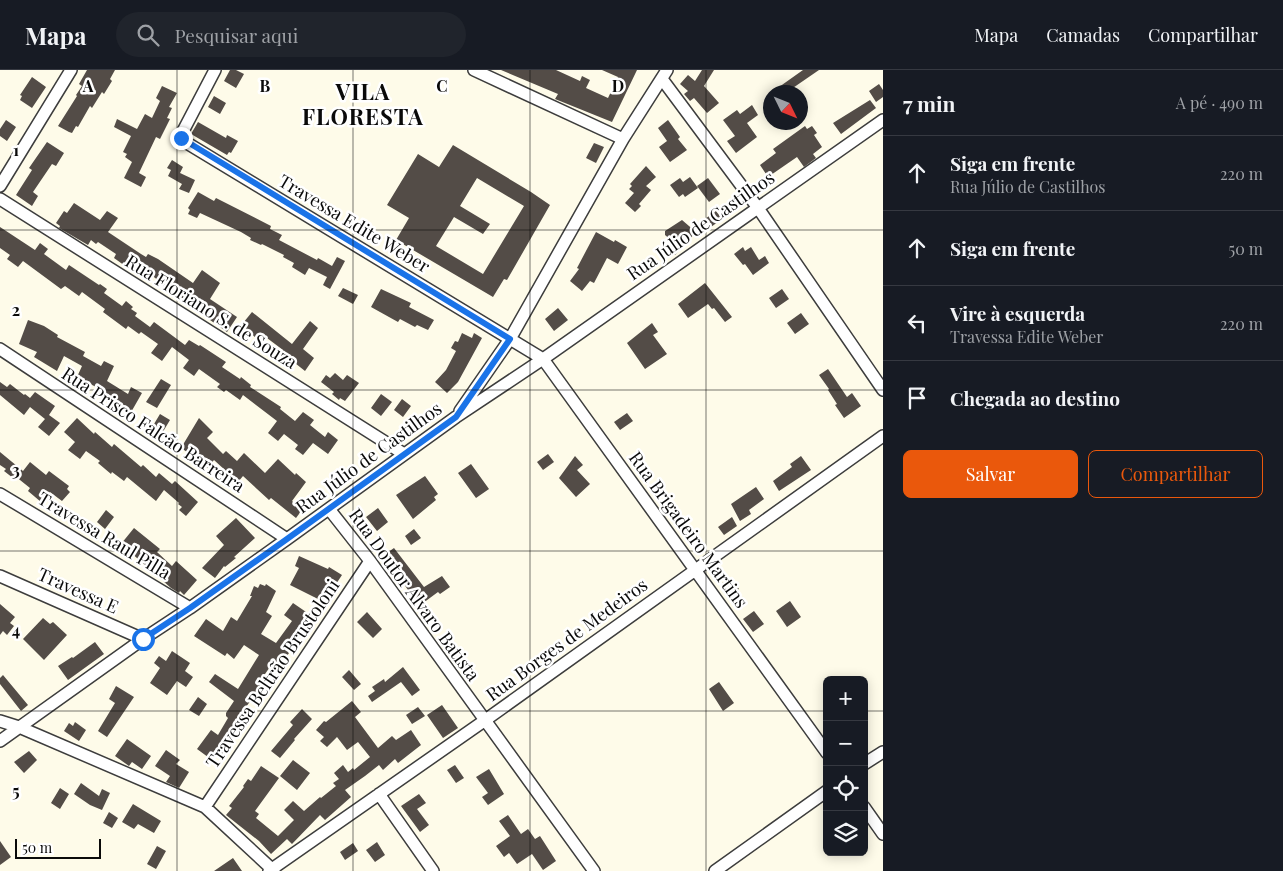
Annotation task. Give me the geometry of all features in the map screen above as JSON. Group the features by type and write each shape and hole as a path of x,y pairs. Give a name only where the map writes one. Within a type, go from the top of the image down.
{"street":[{"path":"0,186 71,70"},
{"name":"Travessa Edite Weber","path":"215,70 181,138 510,339"},
{"path":"474,70 623,139"},
{"path":"456,417 510,339 623,139 665,75 883,390"},
{"name":"Rua Júlio de Castilhos","path":"0,741 330,509 456,417 543,359 883,120"},
{"name":"Rua Floriano S. de Souza","path":"0,199 404,454"},
{"name":"Rua Brigadeiro Martins","path":"510,339 543,359 823,747"},
{"name":"Rua Prisco Falcão Barreira","path":"0,349 287,539"},
{"name":"Rua Borges de Medeiros","path":"272,870 883,436"},
{"name":"Travessa Raul Pilla","path":"0,494 190,608"},
{"name":"Rua Doutor Alvaro Batista","path":"330,509 370,561 594,871"},
{"name":"Travessa Beltrão Brustoloni","path":"205,807 370,561"},
{"name":"Travessa E","path":"0,576 143,639"},
{"path":"0,720 205,807 272,870"},
{"path":"868,761 883,752"},
{"path":"379,794 433,871"},
{"path":"714,871 823,794"},
{"path":"867,811 883,834"}],"building":[{"path":"87,70 115,70 110,79 112,81 104,94 102,92 92,108 90,106 78,127 76,126 72,133 58,126 77,96 82,86 79,84"},
{"path":"230,70 236,70 244,74 236,88 224,81"},
{"path":"501,70 556,70 580,81 582,76 590,80 586,88 608,98 618,77 602,70 637,70 612,122 555,99 558,94"},
{"path":"702,70 714,70 704,86 719,103 707,113 694,98 690,101 684,94 688,91 680,84 688,75 695,81"},
{"path":"803,70 819,70 797,85 782,85"},
{"path":"32,77 46,87 32,108 20,100 22,96 20,95"},
{"path":"879,84 883,90 883,97 876,102 869,91"},
{"path":"162,86 177,93 169,107 172,108 167,118 170,119 160,139 156,137 139,173 146,177 141,187 124,178 132,162 125,157 127,154 123,152 131,136 114,127 117,119 137,129 145,114 152,118 160,101 156,98"},
{"path":"214,96 226,103 220,114 208,107"},
{"path":"870,100 876,108 841,134 833,123"},
{"path":"752,105 758,115 747,123 757,137 736,153 727,141 735,136 723,120 737,110 740,114"},
{"path":"6,120 16,127 7,141 0,136 0,129"},
{"path":"668,120 680,137 678,139 687,150 670,162 659,147 667,141 658,128"},
{"path":"198,122 226,138 227,135 238,141 231,153 229,152 227,155 191,134"},
{"path":"812,126 817,133 814,135 822,147 813,154 816,158 804,167 797,157 768,177 760,165 776,153 773,149 799,130 808,130"},
{"path":"47,142 64,153 56,166 52,164 33,192 38,196 32,206 16,195 32,170 29,168"},
{"path":"594,143 604,147 596,163 586,158"},
{"path":"453,145 550,205 507,280 504,279 493,297 396,240 409,218 387,205 418,154 439,167","holes":["477,178 524,206 483,274 436,246 454,217 483,234 490,224 460,206"]},
{"path":"172,160 183,167 180,173 195,180 189,193 179,189 182,184 168,176 171,170 167,168"},
{"path":"646,166 656,177 646,186 651,190 635,212 625,203 634,193 629,189 632,186 630,184"},
{"path":"690,177 698,188 685,197 683,194 679,197 670,185 680,178 683,182"},
{"path":"708,178 720,194 709,202 697,186"},
{"path":"198,192 214,201 216,198 271,226 270,229 282,235 279,240 317,260 318,258 332,266 337,257 345,261 330,289 323,285 327,277 309,268 305,275 292,267 294,263 283,257 284,255 250,240 251,238 241,232 200,213 197,218 188,214 190,210 188,208"},
{"path":"74,203 100,220 107,211 118,218 108,232 146,257 148,254 158,259 193,283 202,270 220,283 210,299 237,317 227,332 162,286 163,284 146,271 142,278 114,258 116,254 98,242 96,244 91,240 88,245 59,228 60,226 56,223 64,211 67,213"},
{"path":"716,211 722,219 704,232 698,224"},
{"path":"682,220 696,232 675,255 666,247 671,240 665,235 665,231"},
{"path":"0,227 35,250 40,243 48,249 44,254 66,270 69,265 100,284 107,289 104,293 122,306 126,301 133,307 131,309 137,313 135,316 150,327 154,322 185,345 189,340 200,345 226,362 222,367 240,379 241,377 251,385 250,387 281,407 280,409 295,421 303,412 314,420 310,425 325,437 328,432 338,440 328,454 313,443 303,455 295,449 298,445 284,434 278,441 268,433 277,421 243,395 240,400 226,390 224,392 217,387 220,384 199,369 194,376 183,368 189,360 172,347 162,361 151,353 158,344 141,332 139,334 128,326 126,329 103,312 105,309 82,292 79,296 65,286 61,289 23,261 18,267 7,259 10,255 0,248"},
{"path":"596,232 627,247 618,264 607,258 594,283 590,281 582,291 570,281 579,269 577,268"},
{"path":"743,247 745,251 751,247 759,260 765,256 769,263 753,275 734,254"},
{"path":"705,283 732,317 725,322 714,308 712,309 708,304 688,318 678,304"},
{"path":"343,288 358,295 353,304 338,296"},
{"path":"381,289 411,303 409,307 434,320 428,330 417,325 415,327 400,319 398,322 371,307"},
{"path":"782,289 789,299 776,308 769,298"},
{"path":"558,308 568,320 554,331 545,319"},
{"path":"252,312 292,344 310,321 318,328 303,349 314,358 305,371 267,338 263,343 239,328"},
{"path":"801,313 809,324 795,334 787,323"},
{"path":"28,320 44,326 58,335 57,337 85,352 83,356 101,366 104,361 114,366 107,381 128,394 131,387 142,393 130,414 93,394 96,387 77,377 82,366 64,356 57,371 34,357 37,352 19,344"},
{"path":"652,323 658,332 653,335 667,354 645,369 627,343"},
{"path":"462,333 472,338 474,333 482,338 458,382 447,393 435,382 446,370 456,351 451,348 455,341 458,342"},
{"path":"828,369 847,397 852,393 861,406 844,418 835,405 837,404 829,389 819,375"},
{"path":"335,373 343,380 347,375 359,383 345,401 340,398 339,400 332,394 334,392 321,382 326,375 330,378"},
{"path":"161,379 171,385 157,408 146,402"},
{"path":"0,382 7,387 10,384 30,398 35,392 55,406 49,415 60,423 49,436 38,427 45,419 30,407 24,415 0,395"},
{"path":"381,394 392,402 381,416 371,408"},
{"path":"402,399 411,406 403,417 394,410"},
{"path":"627,413 633,421 620,430 614,422"},
{"path":"160,414 170,420 161,435 151,429"},
{"path":"77,418 94,434 95,432 112,447 114,444 156,477 159,473 172,484 175,481 198,502 186,516 179,510 182,507 179,503 164,490 156,501 127,477 124,481 112,472 111,474 98,463 100,461 86,451 80,459 68,450 75,442 64,432"},
{"path":"199,418 213,432 207,438 223,454 226,451 237,461 244,453 265,473 278,459 295,475 296,473 306,482 292,501 302,510 296,518 271,498 269,500 243,476 238,482 214,460 207,468 181,448"},
{"path":"0,452 23,471 30,462 46,475 49,471 69,486 67,489 70,492 62,501 50,492 41,502 28,491 30,488 15,476 13,478 4,471 6,469 0,465"},
{"path":"548,454 554,462 543,470 537,462"},
{"path":"575,456 583,465 577,470 590,484 576,497 559,478"},
{"path":"801,456 811,470 779,491 773,481 792,467 790,464"},
{"path":"471,464 489,489 476,498 458,473"},
{"path":"425,476 438,494 434,497 436,500 413,519 396,495"},
{"path":"756,487 764,499 749,510 751,514 740,521 731,504"},
{"path":"378,508 388,522 377,531 366,517"},
{"path":"106,510 114,517 105,529 97,522"},
{"path":"732,517 737,526 724,535 718,527"},
{"path":"236,518 255,538 234,557 236,558 224,566 215,578 202,568 224,545 216,536"},
{"path":"134,528 160,549 157,552 172,566 176,561 197,580 184,595 180,591 179,593 171,588 121,544"},
{"path":"414,529 421,538 411,545 405,536"},
{"path":"394,548 424,587 442,576 450,587 440,594 438,592 419,606 384,555"},
{"path":"299,556 328,569 329,567 342,575 326,599 320,595 318,599 290,585 299,568 295,566"},
{"path":"731,578 739,589 730,595 722,583"},
{"path":"260,584 265,586 266,584 276,591 266,612 272,616 261,634 276,643 292,621 284,615 293,603 309,614 296,632 300,635 279,668 272,664 258,684 261,686 241,714 242,716 236,724 240,727 229,744 222,754 219,751 212,760 197,749 211,730 218,735 228,718 226,713 234,701 209,682 215,674 238,689 259,655 244,645 234,659 227,653 225,656 194,636 206,619 223,631 231,617 237,621 252,596 250,596 254,586 258,588"},
{"path":"790,601 801,617 787,627 776,611"},
{"path":"0,604 15,617 10,623 14,626 7,635 3,631 0,635"},
{"path":"754,611 764,624 753,632 743,619"},
{"path":"367,612 382,629 373,638 357,622"},
{"path":"43,618 50,624 53,622 67,635 44,660 23,639"},
{"path":"95,642 104,654 68,680 58,666"},
{"path":"172,651 190,663 185,671 193,677 186,687 177,681 167,695 150,683 160,668 154,663 159,656 166,661"},
{"path":"403,667 420,690 412,696 401,682 372,702 368,696 375,691 372,687 384,679 385,682"},
{"path":"349,670 361,684 354,690 342,677"},
{"path":"3,675 28,705 21,711 0,684 0,678"},
{"path":"719,682 734,703 723,711 709,689"},
{"path":"116,686 134,697 107,737 98,731 115,703 109,699"},
{"path":"198,697 207,704 199,716 189,710"},
{"path":"352,701 361,712 355,717 378,748 392,736 396,740 411,730 421,745 398,763 395,759 383,770 379,765 345,790 351,797 325,820 320,815 292,844 287,839 271,854 259,841 226,815 232,808 229,806 248,779 251,781 261,766 279,778 255,811 259,814 256,818 278,836 294,820 284,810 293,801 304,811 336,786 333,783 339,779 334,773 343,765 348,772 353,768 354,770 370,757 358,742 347,750 337,737 327,747 320,741 324,737 316,730 324,721 326,722"},
{"path":"442,705 458,728 443,738 427,715"},
{"path":"418,707 425,716 412,724 406,715"},
{"path":"302,709 312,719 280,758 271,751 293,725 290,722"},
{"path":"75,722 86,730 79,741 64,731 69,723 73,726"},
{"path":"127,739 151,756 142,769 132,762 129,766 115,756"},
{"path":"166,750 180,760 176,764 189,772 179,788 166,782 170,776 155,766"},
{"path":"29,751 37,760 24,773 14,762"},
{"path":"293,760 310,773 297,790 280,776"},
{"path":"455,765 464,778 456,783 447,770"},
{"path":"489,769 504,794 488,805 482,797 488,793 476,777"},
{"path":"81,783 99,796 102,789 110,793 102,810 90,805 74,794"},
{"path":"60,788 69,794 60,809 51,803"},
{"path":"419,794 426,803 417,809 429,825 420,832 401,806"},
{"path":"133,804 161,821 154,833 138,824 134,829 122,822"},
{"path":"109,812 118,818 112,828 103,823"},
{"path":"508,815 521,834 528,829 535,839 540,836 556,861 543,870 532,854 517,864 509,853 504,857 496,846 510,836 499,821"},
{"path":"0,841 11,857 0,865"},
{"path":"377,842 385,855 375,862 366,850"},
{"path":"353,843 358,851 345,860 340,852"},
{"path":"157,846 166,851 156,869 147,864"},
{"path":"233,858 242,871 214,871"}],"district":[{"name":"VILA FLORESTA","path":"363,104"}],"route":[{"path":"143,639 330,509 456,417 510,339 181,138"}]}
